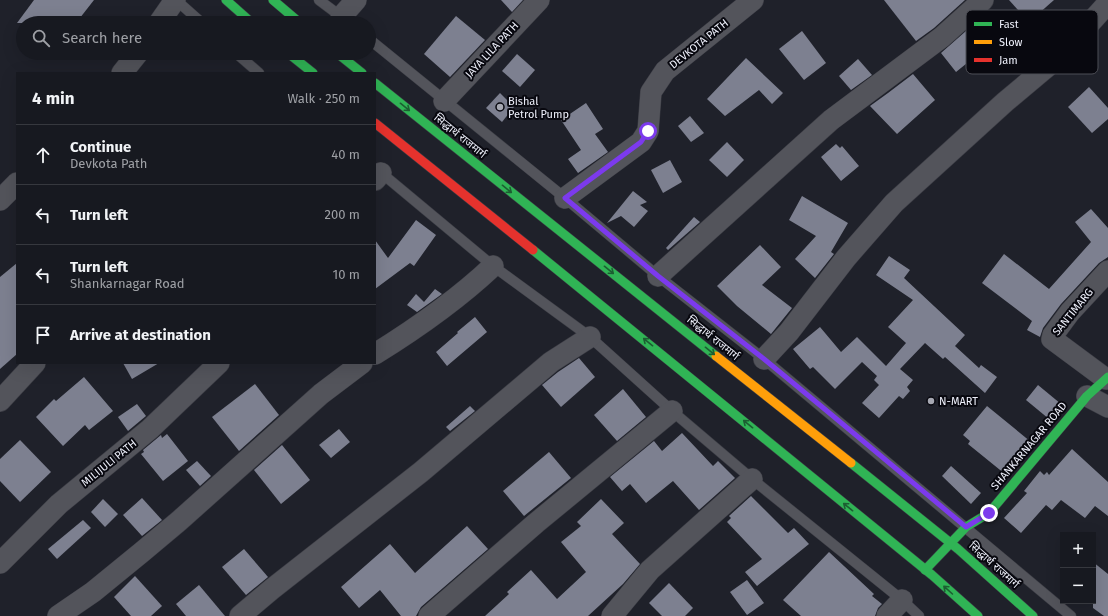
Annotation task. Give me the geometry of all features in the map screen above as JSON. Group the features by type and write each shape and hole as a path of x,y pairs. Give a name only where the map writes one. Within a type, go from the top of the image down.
{"main road":[{"path":"226,0 244,16"},
{"path":"273,0 292,16"},
{"path":"297,60 312,72"},
{"path":"346,60 361,72"},
{"name":"सिद्धार्थ राजमार्ग","path":"376,84 951,543 1033,616"},
{"path":"376,124 617,317 925,570 978,616"},
{"name":"SHANKARNAGAR ROAD","path":"925,570 966,527 989,513 1087,396 1107,378"}],"street":[{"path":"164,16 175,0"},
{"path":"347,16 356,0"},
{"name":"JAYA LILA PATH","path":"444,101 539,0"},
{"name":"DEVKOTA PATH","path":"565,198 641,142 648,131 651,92 665,72 753,0"},
{"path":"972,10 983,0"},
{"path":"1098,14 1108,3"},
{"path":"658,276 831,120 942,37 966,15"},
{"path":"123,72 132,60"},
{"path":"764,359 789,332 846,258 894,203 1005,102 1038,74"},
{"path":"0,200 16,184"},
{"path":"376,353 419,326 472,286 493,266"},
{"name":"SANTIMARG","path":"1107,378 1052,339 1053,335 1070,312 1108,271"},
{"path":"240,616 272,589 421,472 551,362 590,336"},
{"path":"0,401 34,364"},
{"name":"MILIJULI PATH","path":"0,563 59,504 150,429 218,364"},
{"path":"58,616 93,592 142,552 179,521 321,394 361,364"},
{"path":"1087,396 1108,407"},
{"path":"429,616 536,523 672,411"},
{"path":"612,616 650,570 752,478"},
{"path":"887,616 902,600"}],"lane":[{"path":"175,0 194,16"},
{"path":"319,0 340,16"},
{"path":"376,45 565,198 658,276 764,359 1071,616"},
{"path":"244,60 258,72"},
{"path":"377,174 493,266 590,336 672,411 902,600 918,616"}],"building":[{"path":"34,0 94,0 81,16 22,16"},
{"path":"501,0 523,0 512,12"},
{"path":"884,0 965,0 934,28 916,41"},
{"path":"1009,0 1054,0 1043,10 1018,10"},
{"path":"456,16 485,40 450,77 424,54"},
{"path":"802,31 826,63 804,80 779,49"},
{"path":"966,31 966,64 956,72 941,53"},
{"path":"517,54 535,70 520,87 502,71"},
{"path":"746,58 783,93 772,104 759,90 725,116 707,99"},
{"path":"858,59 872,75 851,90 839,76"},
{"path":"913,74 935,100 897,134 870,106"},
{"path":"1089,87 1108,108 1108,119 1092,133 1068,107"},
{"name":"Bishal Petrol Pump","path":"500,93 514,107 502,122 486,108"},
{"path":"586,103 603,129 595,134 608,152 578,173 568,159 581,150 561,120"},
{"path":"690,116 704,133 691,142 678,126"},
{"path":"727,142 744,160 727,177 709,160"},
{"path":"836,144 840,148 842,146 859,166 841,181 821,157"},
{"path":"670,160 682,182 663,193 651,170"},
{"path":"633,191 647,202 640,205 648,211 634,227 621,216 607,223"},
{"path":"802,196 848,223 831,252 834,254 815,278 795,259 816,236 789,220"},
{"path":"1091,209 1108,228 1108,257 1099,263 1061,304 1043,328 1040,337 1027,330 1032,321 982,283 1004,254 1049,289 1091,242 1075,222"},
{"path":"694,217 700,222 668,250 666,248"},
{"path":"416,220 436,235 414,266 410,263 376,288 376,241 388,258"},
{"path":"760,245 781,267 762,285 792,308 771,334 737,306 717,286"},
{"path":"889,256 910,270 904,278 965,335 955,346 979,368 981,365 997,377 985,393 945,357 943,359 925,343 900,369 913,380 907,387 910,391 903,399 899,396 879,418 862,403 879,385 874,380 877,376 862,362 835,389 813,367 810,369 793,349 820,327 841,352 857,337 886,366 906,343 888,327 913,300 876,275"},
{"path":"16,264 16,355 0,369 0,277"},
{"path":"435,289 442,294 417,312 407,305 416,294 424,302"},
{"path":"475,317 487,332 447,366 436,352"},
{"path":"579,358 595,377 561,407 542,385"},
{"path":"124,364 157,364 132,379"},
{"path":"84,377 113,411 89,430 85,425 63,446 36,417 54,399 56,401"},
{"path":"255,384 279,415 239,451 212,417"},
{"path":"1038,385 1061,404 1049,419 1026,400"},
{"path":"623,389 646,417 617,441 594,415"},
{"path":"137,404 146,416 128,431 118,417"},
{"path":"470,406 475,411 450,431 446,427"},
{"path":"987,406 1031,442 1005,474 968,444 970,441 963,435"},
{"path":"339,429 350,442 331,458 319,445"},
{"path":"682,433 713,466 718,461 735,478 699,510 673,481 646,503 630,484 622,491 610,477 654,441 662,451"},
{"path":"167,434 188,461 163,481 141,454 144,452 143,450 161,435 162,438"},
{"path":"20,440 51,472 20,502 0,481 0,459"},
{"path":"282,445 310,480 281,504 254,470"},
{"path":"1072,449 1108,482 1108,516 1095,506 1085,518 1061,500 1052,510 1046,505 1021,533 1004,518 1027,493 1024,491 1040,471 1044,475 1047,472 1049,475"},
{"path":"549,452 571,478 524,516 503,491"},
{"path":"197,461 211,476 200,486 186,470"},
{"path":"951,466 981,493 971,504 942,476"},
{"path":"751,496 788,533 794,528 809,544 757,586 745,572 762,559 727,522 731,518 729,516"},
{"path":"142,498 162,520 142,536 123,515"},
{"path":"103,499 118,514 105,527 91,512"},
{"path":"601,499 624,523 612,534 640,564 623,584 588,616 485,616 509,594 507,592 531,570 557,599 586,572 561,542 581,526 577,522"},
{"path":"83,520 91,528 57,559 48,549"},
{"path":"467,526 488,549 421,607 416,616 401,616 380,590 359,608 341,587 390,544 415,573"},
{"path":"244,549 268,577 246,595 222,567"},
{"path":"829,552 874,594 872,596 882,604 878,608 875,616 801,616 783,600"},
{"path":"1096,564 1108,574 1108,616 1104,616 1093,608 1093,604 1096,604"},
{"path":"135,576 162,606 151,616 131,616 114,597"},
{"path":"747,580 764,603 747,615 730,592"},
{"path":"669,583 693,608 685,616 662,616 649,603"},
{"path":"199,585 225,616 186,616 176,604"}],"traffic: fast":[{"path":"226,0 244,16"},
{"path":"273,0 292,16"},
{"path":"297,60 312,72"},
{"path":"346,60 361,72"},
{"path":"376,84 716,356"},
{"path":"533,250 932,575 978,616"},
{"path":"925,570 966,527 989,513 1087,396 1108,377"},
{"path":"851,463 958,549 1033,616"}],"traffic: slow":[{"path":"716,356 851,463"}],"traffic: jam":[{"path":"376,124 533,250"}],"place":[{"name":"Bishal Petrol Pump","path":"500,107"},
{"name":"N-MART","path":"931,401"}],"route":[{"path":"648,131 641,142 565,198 658,276 764,359 966,527 989,513"}]}
